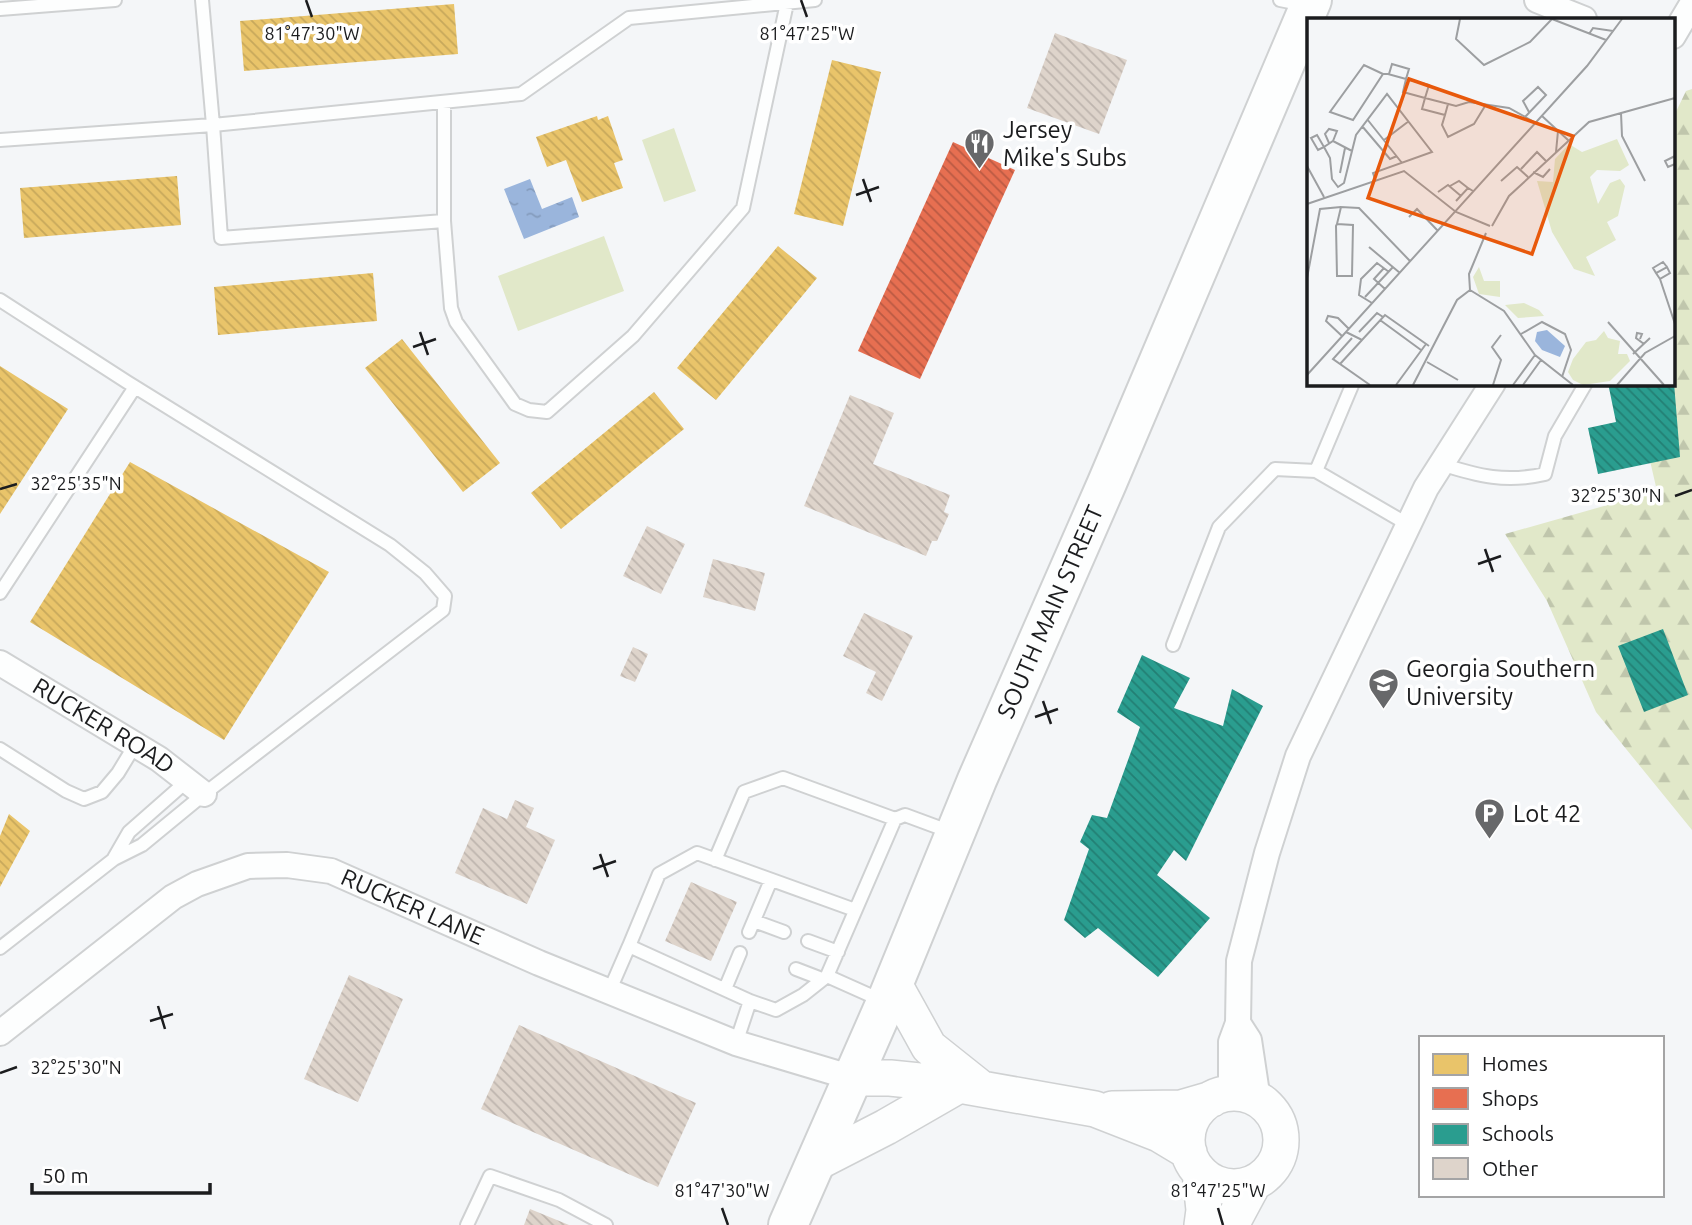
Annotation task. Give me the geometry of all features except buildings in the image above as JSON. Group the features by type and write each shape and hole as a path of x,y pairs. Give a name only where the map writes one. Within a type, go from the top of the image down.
{"main road":[{"name":"SOUTH MAIN STREET","path":"788,1225 1102,495 1300,2"}],"street":[{"path":"1674,34 1692,4"},
{"path":"1544,7 1581,18"},
{"path":"1234,1097 1249,1040 1238,1023 1239,961 1267,853 1298,756 1426,488 1492,385"},
{"name":"RUCKER ROAD","path":"0,663 135,745 195,787"},
{"name":"RUCKER LANE","path":"2,1027 173,897 197,884 248,866 287,865 331,871 609,992 736,1043 853,1078"},
{"path":"890,993 929,1047 970,1087"},
{"path":"853,1078 890,1078 970,1087 1095,1109 1181,1108 1234,1097 1269,1107 1276,1118 1281,1143 1273,1167 1253,1184 1231,1225"},
{"path":"814,1164 970,1087"},
{"path":"1202,1225 1204,1210 1187,1136 1191,1121 1200,1108 1234,1097"},
{"path":"1095,1109 1159,1134 1194,1162 1210,1181 1223,1186 1253,1184"}],"lane":[{"path":"0,9 115,0"},
{"path":"202,0 221,238 444,221"},
{"path":"0,140 213,125 521,94 629,18 815,0"},
{"path":"444,102 444,221 451,308 456,322 515,404 529,410 547,412 633,336 743,208 787,3"},
{"path":"0,300 390,545 425,573 445,596 443,611 129,832 114,859"},
{"path":"1316,471 1352,385"},
{"path":"1441,464 1476,475 1522,479 1545,474 1555,436 1585,385"},
{"path":"0,593 135,387"},
{"path":"1173,645 1219,527 1275,469 1316,471 1409,525"},
{"path":"0,749 66,791 84,799 102,792 118,773 135,745"},
{"path":"715,860 744,792 783,778 895,819 905,815 954,834"},
{"path":"0,948 114,859 142,845 195,787"},
{"path":"629,946 750,1001 776,1010 803,995 825,978 895,819"},
{"path":"609,992 659,874 697,853 855,910"},
{"path":"771,880 751,926 784,932"},
{"path":"808,941 838,952"},
{"path":"724,989 740,953"},
{"path":"796,969 890,993"},
{"path":"736,1043 750,1001"},
{"path":"467,1225 489,1177 559,1200 606,1225"}],"green space":[{"path":"1692,89 1692,830 1596,712 1547,601 1505,534 1657,491 1632,385 1674,385 1674,116 1686,91"},
{"path":"674,128 696,191 664,202 642,140"},
{"path":"604,236 624,291 518,331 498,276"}],"water":[{"path":"530,179 542,209 572,197 579,217 524,239 504,189"}],"place":[{"name":"Jersey Mike's Subs","path":"980,171"},
{"name":"Georgia Southern University","path":"1383,710"},
{"name":"Lot 42","path":"1490,841"}]}
